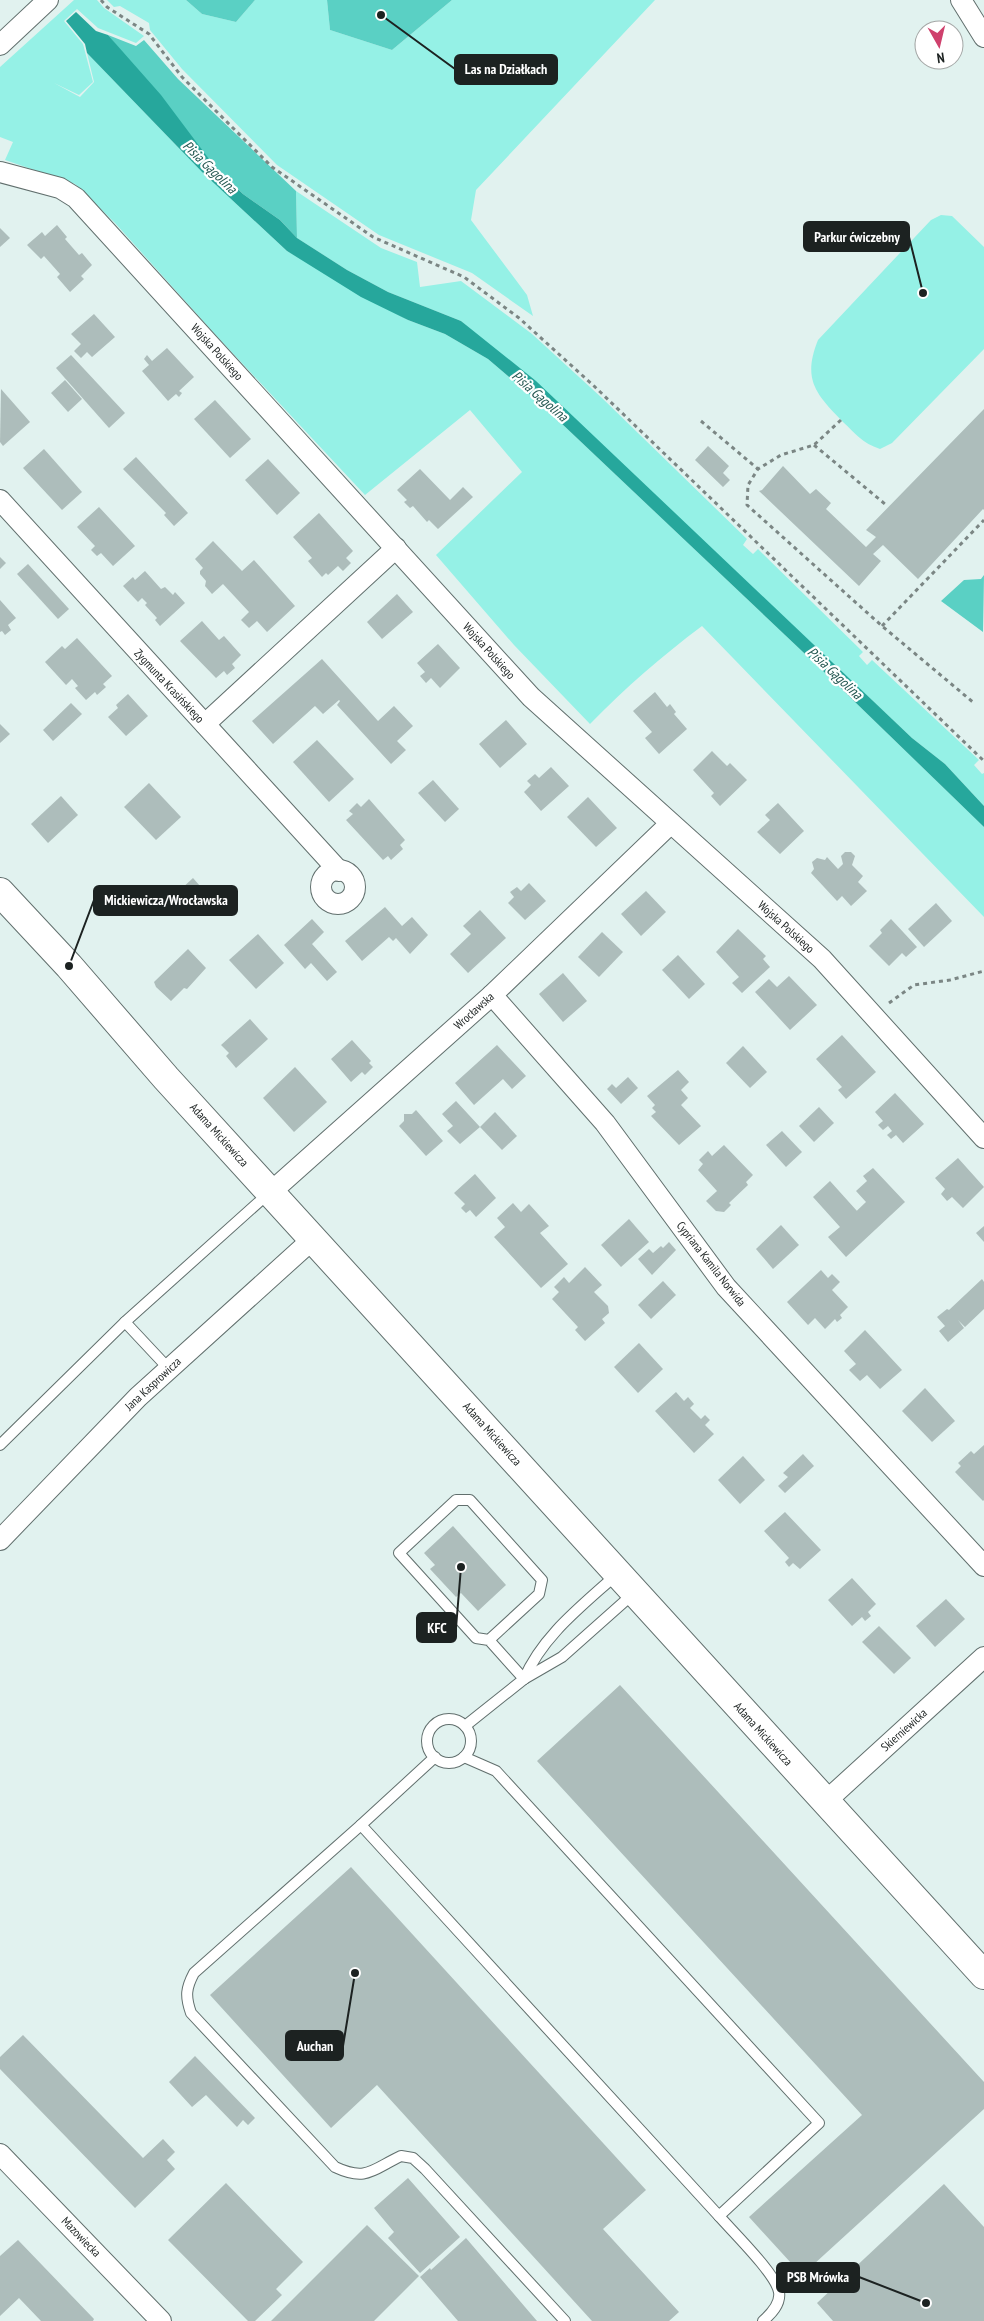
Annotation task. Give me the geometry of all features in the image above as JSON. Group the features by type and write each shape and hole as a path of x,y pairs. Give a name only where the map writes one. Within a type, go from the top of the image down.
{"street":[{"path":"0,45 48,0"},
{"path":"961,0 984,37"},
{"name":"Wojska Polskiego","path":"0,172 60,188 76,198 531,697 822,959 984,1138"},
{"name":"Zygmunta Krasińskiego","path":"0,500 339,870"},
{"path":"205,724 396,548"},
{"name":"Wrocławska","path":"271,1192 492,995 670,824"},
{"name":"Adama Mickiewicza","path":"0,892 69,966 166,1078 314,1238 984,1975"},
{"name":"Cypriana Kamila Norwida","path":"492,995 605,1123 726,1287 984,1566"},
{"name":"Jana Kasprowicza","path":"0,1540 138,1397 314,1238"},
{"name":"Skierniewicka","path":"825,1802 984,1657"},
{"name":"Mazowiecka","path":"0,2154 161,2321"}],"lane":[{"path":"0,1445 125,1322 271,1192"},
{"path":"125,1322 169,1368"},
{"path":"489,1640 539,1594 542,1580 470,1500 456,1500 398,1553 476,1638 489,1640 524,1679"},
{"path":"524,1679 537,1653 549,1636 626,1583"},
{"path":"465,1726 524,1679 562,1657 626,1583"},
{"path":"446,1719 460,1722 465,1726 471,1739 468,1752 464,1757 452,1762 440,1761 434,1757 430,1752 427,1738 434,1726 446,1719"},
{"path":"434,1757 194,1973 187,1986 186,1999 191,2013 335,2167 350,2174 362,2174 377,2170 401,2156 413,2158 565,2321"},
{"path":"464,1757 496,1771 819,2123 719,2216"},
{"path":"360,1825 719,2216 774,2279 779,2292 778,2303 763,2321"}],"path":[{"path":"101,0 107,7 149,34 182,77 272,167 373,237 464,277 519,318 594,386 984,761"},
{"path":"841,420 814,445 781,455 758,469 748,485 747,505 882,626 974,703"},
{"path":"701,421 758,469"},
{"path":"814,445 885,504"},
{"path":"882,626 984,520"},
{"path":"875,1017 892,1000 914,985 950,980 984,971"}],"shaded area":[{"path":"74,0 97,0 104,8 144,36 136,43 98,28 77,9 64,21 83,44 93,82 79,95 54,83 80,97 94,82 87,53 202,172 287,251 408,320 445,334 488,359 541,404 822,670 984,827 984,917 702,626 644,673 590,724 514,645 436,555 522,472 470,410 365,495 212,331 115,223 75,184 5,160 13,142 0,137 0,67"},
{"path":"107,0 186,0 202,14 236,22 255,0 327,0 330,30 392,50 452,0 655,0 476,190 471,220 527,295 533,316 472,273 379,235 277,165 182,69 150,30 149,23 120,6 114,7"},
{"path":"186,0 255,0 236,22 202,14"},
{"path":"327,0 452,0 392,50 330,30"},
{"path":"108,35 136,46 144,40 178,79 296,191 297,238 280,220 243,194 215,167"},
{"path":"296,191 381,248 417,262 420,287 461,281 532,334 602,398 747,539 743,545 753,554 758,549 863,652 859,656 867,665 872,660 979,760 974,765 982,774 984,773 984,806 945,764 912,738 692,531 461,321 388,292 347,270 297,238"},
{"path":"941,215 952,216 984,247 984,349 892,443 880,449 864,441 825,403 814,386 811,366 813,354 818,340 931,220"},
{"path":"984,575 983,632 941,601 964,580 981,579"}],"water":[{"name":"Pisia Gągolina","path":"76,12 96,31 108,35 161,95 215,167 243,194 280,220 297,238 347,270 388,292 461,321 536,381 912,738 945,764 984,806 984,827 822,670 541,404 488,359 445,334 408,320 361,297 287,251 202,172 87,53 85,44 66,21"}],"building":[{"path":"57,225 67,237 65,239 79,255 82,253 92,265 81,276 84,279 70,292 57,277 60,274 44,256 41,259 27,245 42,232 45,236"},
{"path":"0,228 10,238 0,247"},
{"path":"94,314 115,337 92,357 87,352 81,358 74,351 81,344 71,334"},
{"path":"167,348 194,377 179,391 182,393 179,397 176,394 168,401 142,371 149,365 144,359 147,355 152,361"},
{"path":"71,355 125,413 109,428 56,368"},
{"path":"65,380 82,399 68,412 51,393"},
{"path":"1,389 30,422 3,446 0,442"},
{"path":"215,400 251,439 230,458 194,419"},
{"path":"984,409 984,510 918,579 883,545 873,554 881,561 859,586 759,491 783,466 810,494 816,489 831,503 826,509 866,547 876,537 866,530"},
{"path":"708,446 729,466 723,473 730,480 723,487 695,460"},
{"path":"44,449 82,492 62,510 23,468"},
{"path":"136,457 188,513 174,526 164,515 166,513 123,469"},
{"path":"268,459 300,493 277,515 245,480"},
{"path":"420,469 450,500 463,487 473,497 438,529 429,520 427,522 413,506 410,508 404,502 407,500 397,490"},
{"path":"99,507 135,546 113,566 101,553 97,556 91,550 95,546 77,527"},
{"path":"319,513 353,551 346,558 351,563 343,571 338,566 328,575 326,573 322,577 308,561 312,558 293,537"},
{"path":"213,541 242,571 254,560 295,606 267,632 257,621 249,628 241,620 249,612 223,584 212,594 205,586 206,581 200,574 203,568 195,559"},
{"path":"0,557 6,563 0,569"},
{"path":"28,564 69,609 58,619 17,574"},
{"path":"145,571 161,589 165,587 173,595 175,592 185,603 160,626 155,620 157,618 145,605 147,603 142,598 138,602 123,586 133,577 135,580"},
{"path":"397,594 413,612 382,639 367,622"},
{"path":"0,600 16,618 8,625 11,630 5,635 2,631 0,632"},
{"path":"202,621 219,640 224,636 241,655 232,664 235,668 227,675 224,671 216,678 180,641"},
{"path":"77,638 112,676 103,684 106,687 97,695 95,692 86,700 75,688 78,686 72,679 66,685 45,662 62,646 65,649"},
{"path":"438,644 460,668 440,688 431,678 426,683 420,676 425,672 417,663"},
{"path":"322,659 378,721 394,706 413,726 397,741 406,750 391,764 337,705 339,700 323,714 315,706 273,744 252,721"},
{"path":"655,692 667,707 670,704 676,712 674,714 687,729 659,754 645,738 652,732 633,711"},
{"path":"128,694 148,716 126,736 108,717 118,708 116,705"},
{"path":"71,703 82,714 53,741 43,730"},
{"path":"506,720 527,744 500,768 479,744"},
{"path":"0,724 10,734 0,743"},
{"path":"317,740 354,779 329,802 293,762"},
{"path":"712,751 727,766 730,763 747,780 720,806 711,796 714,793 693,770"},
{"path":"551,767 569,786 541,811 524,792 531,785 527,781 535,774 539,778"},
{"path":"433,780 459,809 445,822 418,793"},
{"path":"149,783 181,817 156,840 124,807"},
{"path":"61,796 78,815 48,843 31,824"},
{"path":"588,797 617,828 596,847 567,817"},
{"path":"369,799 405,840 400,845 403,849 391,860 388,856 383,860 346,820 353,814 349,811 357,803 361,807"},
{"path":"778,803 804,831 780,854 757,832 770,820 765,815"},
{"path":"845,852 851,852 855,856 852,865 863,876 858,882 867,891 851,906 842,896 837,901 811,873 814,869 812,862 817,858 825,860 827,857 838,869 843,864 841,856"},
{"path":"193,878 214,902 199,915 178,892"},
{"path":"529,883 546,901 525,920 508,903 514,897 510,892 517,887 521,891"},
{"path":"646,891 666,912 641,936 621,914"},
{"path":"936,903 952,921 924,947 908,929"},
{"path":"385,907 402,926 412,917 428,935 410,954 396,938 393,941 389,937 362,961 345,941"},
{"path":"480,910 506,938 468,973 450,954 471,934 463,926"},
{"path":"312,919 324,932 312,944 337,972 327,981 311,963 305,969 284,945"},
{"path":"891,919 917,947 906,957 902,953 889,966 869,946 882,933 880,930"},
{"path":"738,929 766,956 763,959 770,967 742,993 732,983 739,977 716,952"},
{"path":"602,932 623,952 599,977 578,957"},
{"path":"258,934 284,963 256,989 229,960"},
{"path":"188,949 206,968 187,989 184,988 171,1001 156,987 154,982"},
{"path":"678,955 705,984 689,999 662,970"},
{"path":"563,973 587,1001 563,1022 539,994"},
{"path":"789,976 817,1005 790,1030 755,992 769,979 777,987"},
{"path":"250,1019 268,1039 236,1068 226,1056 229,1053 221,1045"},
{"path":"842,1035 876,1072 846,1099 838,1090 842,1087 816,1059"},
{"path":"352,1040 371,1061 369,1063 373,1067 365,1075 362,1072 351,1082 331,1059"},
{"path":"497,1045 526,1076 512,1089 503,1079 474,1105 455,1083"},
{"path":"743,1046 767,1072 750,1088 726,1063"},
{"path":"295,1067 327,1102 294,1132 263,1098"},
{"path":"678,1070 689,1082 681,1090 688,1098 681,1105 701,1126 679,1145 651,1116 656,1112 652,1108 655,1105 647,1096"},
{"path":"628,1077 638,1088 621,1104 607,1089 612,1084 616,1088"},
{"path":"895,1093 924,1124 903,1143 896,1135 891,1139 887,1135 892,1131 888,1126 883,1130 878,1125 883,1121 875,1112"},
{"path":"456,1101 480,1127 460,1144 447,1131 453,1126 442,1114"},
{"path":"819,1107 834,1123 814,1142 799,1126"},
{"path":"416,1110 443,1141 426,1156 399,1126 404,1121 404,1114 412,1114"},
{"path":"495,1112 517,1136 502,1150 480,1127"},
{"path":"782,1131 802,1152 786,1167 766,1145"},
{"path":"724,1145 753,1175 746,1182 748,1185 729,1203 731,1205 724,1212 716,1211 706,1201 717,1191 698,1170 703,1164 699,1160 708,1151 712,1156"},
{"path":"958,1158 984,1187 963,1208 952,1197 947,1201 941,1194 945,1189 935,1178"},
{"path":"873,1168 905,1202 846,1257 828,1237 840,1227 813,1197 830,1181 857,1211 866,1202 856,1191 867,1181 863,1176"},
{"path":"475,1174 496,1198 476,1217 470,1210 466,1213 461,1208 465,1204 454,1193"},
{"path":"513,1203 521,1212 529,1204 549,1226 540,1233 568,1264 541,1288 494,1237 505,1227 497,1218"},
{"path":"629,1219 649,1242 621,1267 601,1245"},
{"path":"781,1225 799,1245 773,1269 756,1249"},
{"path":"984,1226 984,1242 976,1233"},
{"path":"669,1242 676,1250 652,1275 638,1259 649,1249 653,1253 661,1246 663,1248"},
{"path":"585,1267 602,1285 594,1292 608,1306 609,1313 602,1319 605,1323 585,1341 575,1330 578,1327 552,1299 559,1292 554,1287 564,1277 569,1283"},
{"path":"821,1270 828,1278 832,1274 840,1282 832,1290 848,1307 840,1315 842,1318 837,1322 835,1319 825,1329 815,1318 808,1325 787,1302"},
{"path":"982,1279 984,1282 984,1309 965,1327 958,1320 964,1328 948,1342 939,1331 945,1326 937,1317 947,1309 949,1310"},
{"path":"663,1281 676,1295 651,1319 638,1305"},
{"path":"865,1330 902,1370 880,1389 867,1375 860,1381 849,1370 856,1364 844,1351"},
{"path":"639,1343 663,1369 638,1393 614,1367"},
{"path":"925,1388 955,1421 932,1442 902,1411"},
{"path":"676,1392 684,1401 688,1397 694,1404 690,1408 701,1419 705,1415 710,1420 705,1425 714,1434 694,1453 655,1411"},
{"path":"984,1445 983,1501 955,1472 961,1466 958,1463 971,1451 974,1454"},
{"path":"803,1454 814,1466 785,1493 778,1486 788,1477 783,1473"},
{"path":"743,1456 765,1480 740,1504 718,1480"},
{"path":"785,1512 821,1550 800,1569 793,1563 789,1567 785,1562 789,1558 764,1531"},
{"path":"453,1526 506,1585 478,1611 461,1593 456,1597 430,1569 435,1565 424,1553"},
{"path":"852,1578 876,1604 868,1612 871,1616 865,1621 862,1617 852,1626 828,1600"},
{"path":"946,1599 965,1619 935,1647 916,1626"},
{"path":"879,1626 911,1658 894,1674 862,1642"},
{"path":"620,1685 984,2082 984,2109 802,2275 749,2217 862,2115 537,1761"},
{"path":"351,1867 646,2190 603,2229 679,2312 669,2321 592,2321 377,2085 331,2128 210,1995"},
{"path":"23,2035 143,2158 163,2139 175,2152 167,2160 175,2169 135,2208 0,2069 0,2057"},
{"path":"195,2056 255,2118 248,2125 243,2120 237,2127 206,2095 192,2107 169,2082"},
{"path":"408,2178 460,2237 420,2273 388,2238 394,2232 374,2208"},
{"path":"226,2183 303,2262 276,2289 282,2295 255,2321 248,2321 168,2240"},
{"path":"944,2184 984,2227 984,2321 833,2321 817,2303"},
{"path":"367,2225 419,2276 374,2321 271,2321"},
{"path":"466,2238 537,2321 458,2321 420,2277 430,2268 431,2270"},
{"path":"18,2240 94,2319 93,2321 41,2321 19,2298 0,2316 0,2256"}],"place":[{"name":"Las na Działkach","path":"381,15"},
{"name":"Parkur ćwiczebny","path":"923,293"},
{"name":"Mickiewicza/Wrocławska","path":"69,966"},
{"name":"KFC","path":"461,1567"},
{"name":"Auchan","path":"355,1973"},
{"name":"PSB Mrówka","path":"926,2303"}]}
